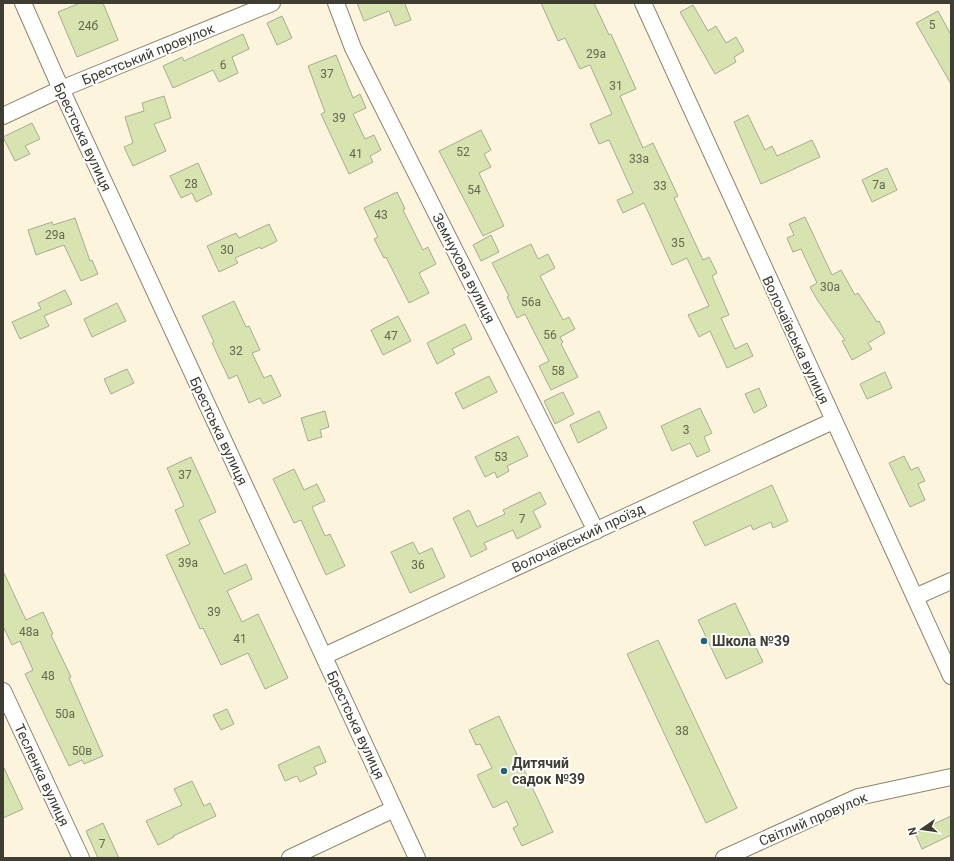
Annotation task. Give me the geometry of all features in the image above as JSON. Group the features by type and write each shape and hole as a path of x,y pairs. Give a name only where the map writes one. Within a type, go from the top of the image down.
{"street":[{"name":"Брестська вулиця","path":"23,3 61,89 417,858"},
{"name":"Брестський провулок","path":"3,116 61,89 272,3"},
{"name":"Земнухова вулиця","path":"336,3 353,48 596,531"},
{"name":"Волочаївська вулиця","path":"642,3 951,676"},
{"name":"Волочаївський проїзд","path":"324,656 833,421"},
{"path":"915,597 951,581"},
{"name":"Тесленка вулиця","path":"3,692 80,858"},
{"name":"Світлий провулок","path":"724,858 858,796 951,777"},
{"path":"290,858 394,809"}],"building":[{"path":"80,3 103,3 118,40 77,57 58,12"},
{"path":"357,3 406,3 405,4 411,20 395,26 389,11 364,21"},
{"path":"541,3 594,3 609,35 611,34 636,89 620,96 643,148 653,143 678,196 674,198 703,260 709,257 717,273 712,276 729,315 721,318 735,349 747,343 753,356 727,368 710,331 699,337 688,315 709,306 687,258 672,265 644,203 623,213 617,200 633,193 609,140 599,144 590,124 612,114 590,65 580,69 565,38 558,41"},
{"path":"693,5 708,31 716,26 726,43 736,37 744,51 734,57 736,62 715,74 680,12"},
{"path":"938,11 951,35 951,84 916,23"},
{"path":"282,16 292,38 277,45 267,23"},
{"path":"243,34 249,49 232,57 238,73 219,82 213,70 173,88 163,66 182,57 184,61"},
{"path":"336,55 353,98 360,94 366,108 353,114 365,139 374,135 381,150 370,156 373,162 349,174 321,114 325,112 308,66"},
{"path":"164,96 171,118 154,124 166,151 133,166 124,147 133,143 125,117 144,111 142,103"},
{"path":"748,115 765,150 772,146 777,156 812,140 820,157 761,184 734,122"},
{"path":"32,123 40,139 25,146 30,154 15,161 3,137"},
{"path":"481,130 491,150 484,154 491,167 479,173 504,226 483,236 439,151"},
{"path":"198,163 212,194 196,202 192,193 181,198 170,176"},
{"path":"887,168 897,190 872,202 862,180"},
{"path":"397,192 405,209 403,210 423,250 428,247 436,264 419,273 429,293 409,303 386,257 384,258 374,239 378,237 364,208"},
{"path":"805,217 832,275 841,270 855,295 858,293 877,322 879,321 885,333 868,343 872,349 852,360 842,341 845,340 810,287 817,283 801,249 793,252 787,238 794,235 789,224"},
{"path":"75,218 90,261 92,260 98,274 81,281 64,245 36,255 28,230 52,222 53,225"},
{"path":"269,224 277,241 261,249 260,247 235,258 238,263 219,272 207,246 236,233 239,238"},
{"path":"491,235 499,252 481,261 473,245"},
{"path":"531,244 538,259 548,254 555,268 540,276 563,320 569,317 575,329 560,337 563,342 561,344 578,377 551,390 539,366 549,361 525,314 517,318 507,297 509,296 492,263"},
{"path":"65,290 72,304 44,316 49,326 20,339 12,322 41,309 38,303"},
{"path":"234,301 246,327 249,326 260,350 252,353 264,378 271,375 281,396 263,404 260,398 249,403 237,375 229,379 212,343 214,342 202,316"},
{"path":"117,303 126,321 92,337 84,319"},
{"path":"398,316 411,341 383,355 371,330"},
{"path":"465,324 472,339 452,349 455,354 437,364 427,343"},
{"path":"127,369 134,383 111,394 104,379"},
{"path":"885,372 892,388 867,399 860,384"},
{"path":"489,376 497,392 463,409 455,393"},
{"path":"759,388 767,406 754,413 745,394"},
{"path":"563,392 574,414 555,424 544,401"},
{"path":"700,408 712,433 704,437 710,451 697,457 690,443 672,451 661,426"},
{"path":"325,411 329,427 320,430 322,437 308,441 301,418"},
{"path":"599,411 607,428 578,443 570,425"},
{"path":"518,436 528,456 507,466 509,471 497,478 495,472 485,477 475,457"},
{"path":"904,456 911,470 918,467 925,481 918,484 925,500 910,507 889,463"},
{"path":"191,457 216,512 199,520 224,574 246,564 252,579 227,591 242,622 258,614 288,678 265,689 248,653 221,665 203,628 200,629 166,555 190,544 175,510 184,506 167,468"},
{"path":"294,469 304,490 317,484 325,501 312,507 325,536 330,534 345,566 326,575 301,520 294,523 273,479"},
{"path":"772,485 788,521 773,528 771,522 753,530 751,525 705,546 693,522"},
{"path":"540,492 546,504 533,511 541,527 517,539 513,530 484,543 487,549 471,557 453,518 469,510 477,527 505,514 503,510"},
{"path":"413,542 419,554 432,548 445,577 410,593 391,552"},
{"path":"3,571 26,620 43,612 53,634 51,635 71,677 69,678 103,756 84,764 82,760 69,766 25,674 33,670 20,641 12,645 3,626"},
{"path":"735,603 763,662 726,679 698,620"},
{"path":"658,640 737,808 706,823 627,654"},
{"path":"227,709 234,724 221,730 213,715"},
{"path":"499,716 553,832 522,846 513,828 518,825 507,801 493,808 477,775 492,768 480,744 476,745 469,730"},
{"path":"319,746 326,762 314,767 317,774 300,782 297,776 285,781 278,765"},
{"path":"3,766 23,809 3,818"},
{"path":"192,781 204,806 210,803 216,816 173,836 174,837 158,845 146,821 182,805 174,789"},
{"path":"951,816 951,835 922,849 915,833"},
{"path":"103,823 119,858 98,858 86,831"}],"place":[{"name":"Школа №39","path":"704,641"},
{"name":"Дитячий садок №39","path":"504,771"}]}
